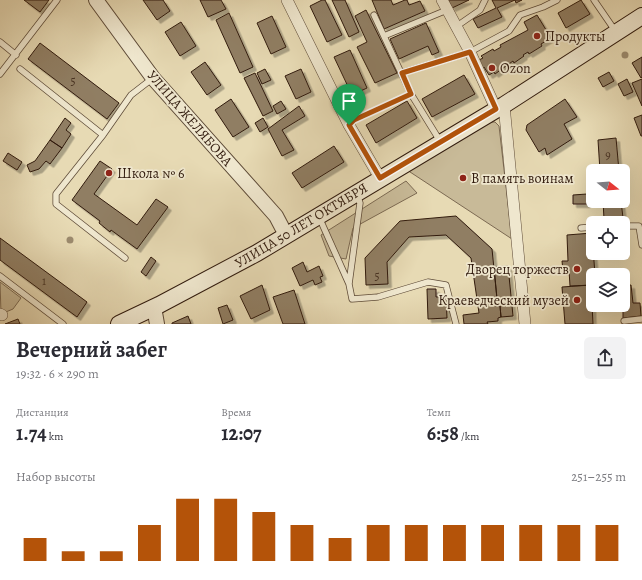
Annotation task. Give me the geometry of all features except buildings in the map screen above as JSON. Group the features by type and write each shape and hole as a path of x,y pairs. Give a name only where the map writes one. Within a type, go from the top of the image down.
{"main road":[{"name":"УЛИЦА 50 ЛЕТ ОКТЯБРЯ","path":"118,324 154,307 257,253 356,192 500,107 642,16"}],"street":[{"name":"УЛИЦА ЖЕЛЯБОВА","path":"96,0 153,78 276,216 286,235"},
{"path":"287,0 349,125 380,178"},
{"path":"444,5 457,26 500,107 525,324"},
{"path":"154,307 158,324"}],"lane":[{"path":"0,74 57,0"},
{"path":"457,26 480,10 485,0"},
{"path":"402,73 470,52 509,31 520,15 543,7 557,0"},
{"path":"594,0 616,32"},
{"path":"384,36 444,5"},
{"path":"374,15 411,94 441,142"},
{"path":"0,42 16,54"},
{"path":"20,68 103,135"},
{"path":"124,258 56,204 56,194 103,135 131,95 153,78"},
{"path":"349,125 354,120 411,94"},
{"path":"349,284 360,203 356,192"},
{"path":"318,215 349,284 352,299 378,297 428,282 446,285 456,324"},
{"path":"630,226 639,226 642,245"},
{"path":"581,228 586,228"},
{"path":"0,276 63,324"},
{"path":"624,321 642,319"}],"shaded area":[{"path":"488,122 495,122 499,126 512,239 407,170"},
{"path":"406,181 417,193 353,228 346,259 329,256 321,235"},
{"path":"0,282 21,298 13,309 1,314"}],"place":[{"name":"Продукты","path":"537,36"},
{"name":"Ozon","path":"492,68"},
{"name":"Школа № 6","path":"109,173"},
{"name":"В память воинам","path":"463,178"},
{"name":"Дворец торжеств","path":"577,269"},
{"name":"Краеведческий музей","path":"577,300"}],"route":[{"path":"470,52 496,109 380,178 349,125 354,120 411,94 402,73 470,52"}]}
